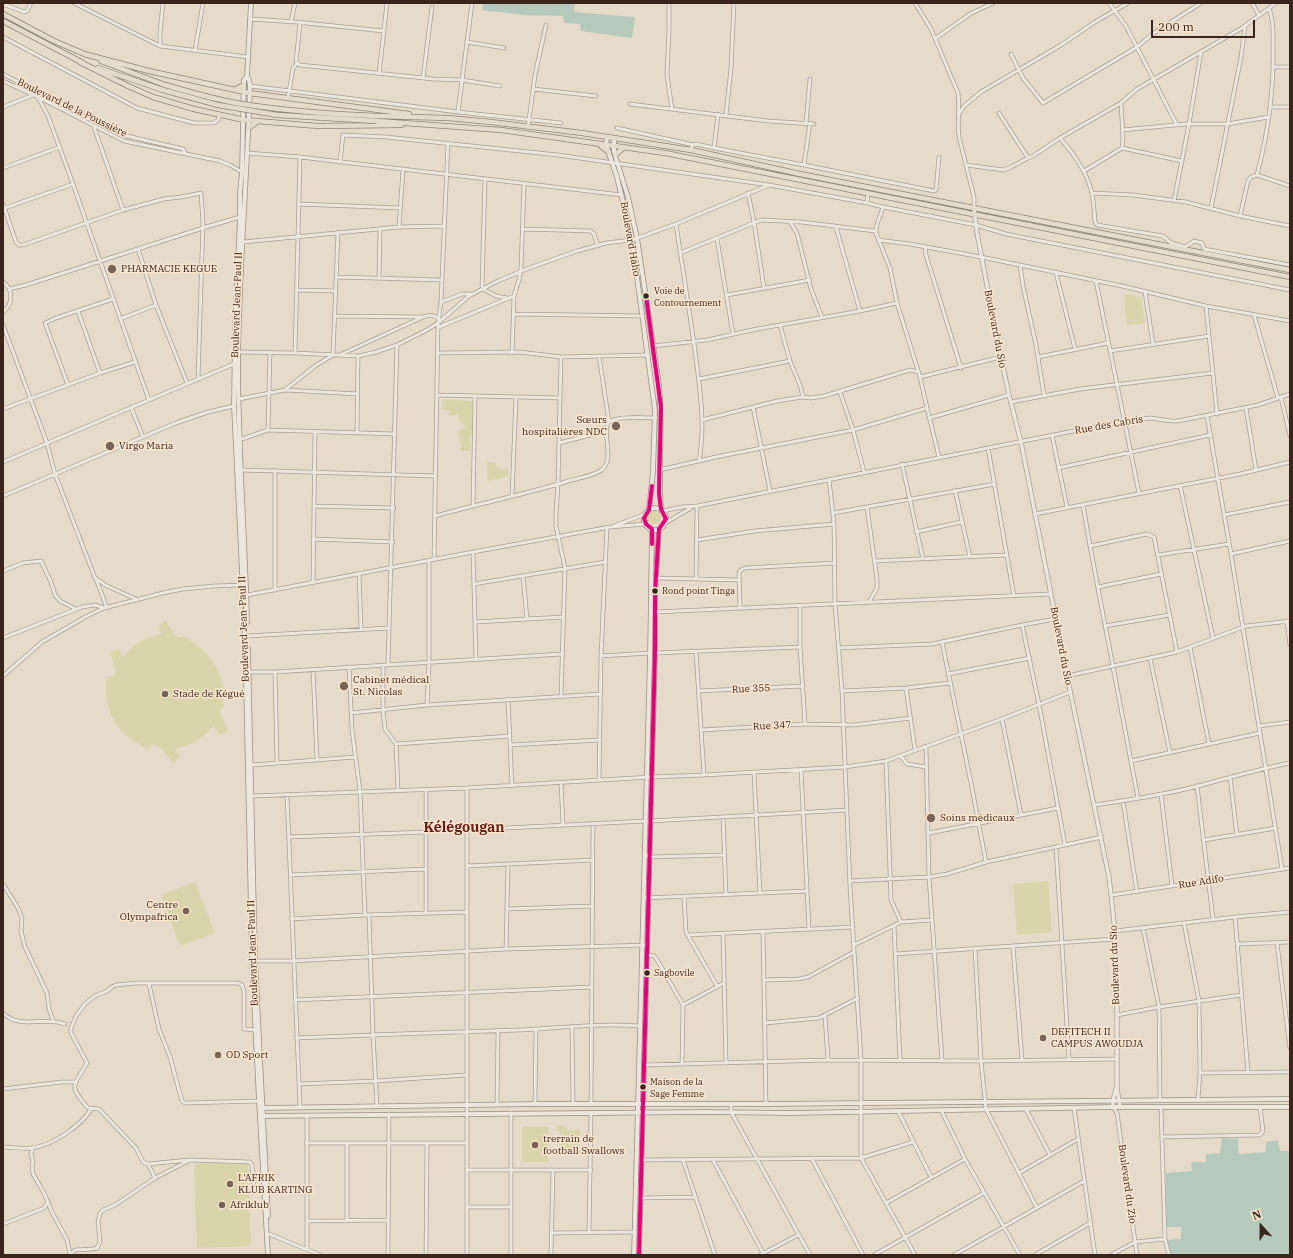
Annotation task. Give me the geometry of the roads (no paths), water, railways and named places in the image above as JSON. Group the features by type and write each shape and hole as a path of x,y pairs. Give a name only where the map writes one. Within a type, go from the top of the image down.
{"main road":[{"name":"Boulevard Jean-Paul II","path":"251,3 247,76 244,80 247,86 247,93 240,192 243,242 234,406 244,585 247,596 252,765 254,961 260,1101"},
{"path":"3,14 84,54 119,69 165,85 205,96 248,105 305,112 376,118 419,125"},
{"path":"3,21 80,62 153,97 220,115 246,120 326,126 466,126 624,147 703,160 868,194 1173,245 1290,270"},
{"path":"84,54 149,71 247,93 428,117 491,122 607,137 691,150 1290,277"},
{"path":"80,62 163,90 218,105 277,115 330,119 428,117"},
{"path":"234,90 247,86"},
{"name":"Boulevard Jean-Paul II","path":"246,120 249,128 235,309 236,363 239,399 256,1030 264,1190 269,1255"},
{"path":"249,128 258,121"},
{"path":"606,145 607,137"},
{"name":"Boulevard Haho","path":"614,138 613,146 632,240 656,418 650,510"},
{"path":"598,144 609,152"},
{"name":"Boulevard Haho","path":"606,145 616,163 637,238 661,407 659,493 662,510"},
{"path":"615,155 624,147"},
{"path":"628,221 633,220"},
{"path":"655,508 662,510 666,517 665,523 659,528 652,529 646,524 644,518 646,514 655,508"},
{"path":"639,1255 641,1160 640,1026 649,857 649,777 659,528"},
{"path":"652,529 653,653"},
{"path":"646,898 644,854 648,821"},
{"path":"640,1104 644,1065 645,945"},
{"path":"261,1108 535,1104 766,1104 1290,1099"},
{"path":"261,1116 511,1113 792,1113 1113,1107 1290,1107"},
{"path":"634,1255 640,1113"},
{"name":"Boulevard Jean-Paul II","path":"261,1116 269,1234 269,1255"}],"street":[{"path":"3,4 24,12 27,11 31,3"},
{"path":"75,3 160,46 248,57"},
{"path":"160,46 163,3"},
{"path":"195,50 203,3"},
{"path":"291,22 295,3"},
{"path":"379,74 387,3"},
{"path":"458,112 472,3"},
{"path":"669,3 667,75 672,109"},
{"path":"726,115 731,68 734,3"},
{"path":"915,3 936,38 958,93 959,137 974,197 974,211"},
{"path":"936,38 970,14 993,3"},
{"path":"1109,3 1122,18 1177,125"},
{"path":"959,114 964,106 975,97 1128,3"},
{"path":"1011,54 1018,70 1043,103 1137,47 1201,3"},
{"path":"1252,3 1259,15"},
{"path":"966,165 1004,170 1033,156 1060,138 1121,103 1137,89 1245,26 1276,3"},
{"path":"423,78 432,7"},
{"path":"1257,175 1269,117 1273,67 1273,21 1269,8"},
{"path":"250,19 300,22 384,31"},
{"path":"297,64 297,42 300,22"},
{"path":"528,127 533,89 546,25"},
{"path":"1211,208 1241,57 1245,26"},
{"path":"3,37 137,108 194,123 214,123 218,120 220,115"},
{"path":"467,42 504,48"},
{"path":"1174,201 1201,52"},
{"path":"297,64 379,74 462,80 500,86"},
{"path":"288,98 293,68 297,64"},
{"path":"1273,67 1290,67"},
{"name":"Boulevard de la Poussière","path":"3,74 95,122 127,136 183,149 186,154"},
{"path":"806,123 810,79"},
{"name":"Boulevard de la Poussière","path":"3,81 38,97 124,141 220,161 242,172"},
{"path":"247,86 561,123"},
{"path":"533,89 596,96"},
{"path":"40,93 38,97 46,111 60,147 149,400"},
{"path":"3,107 33,95"},
{"path":"1121,103 1122,148"},
{"path":"630,104 768,121 812,124 804,164"},
{"path":"1270,107 1290,107"},
{"path":"999,113 1028,158"},
{"path":"714,148 718,114"},
{"path":"1122,130 1189,124 1228,124 1269,117"},
{"path":"94,126 123,210"},
{"path":"616,128 694,145 804,164 884,182 936,191 939,157"},
{"path":"340,162 344,135 386,136 616,163 769,185 867,203 976,225 1006,234 1290,290"},
{"path":"1060,138 1084,171 1092,193 1095,222 1097,225 1163,236 1173,245 1186,246 1194,241 1202,243 1204,249 1290,265"},
{"path":"434,559 439,321 448,143"},
{"path":"691,150 694,145"},
{"path":"3,168 60,147"},
{"path":"1084,171 1122,148 1182,161"},
{"path":"247,153 300,157 622,195"},
{"path":"295,353 300,157"},
{"path":"399,227 403,170"},
{"path":"1240,216 1248,181 1251,177 1257,175 1290,186"},
{"path":"485,180 482,284 483,288 496,296 507,298"},
{"path":"882,190 884,182"},
{"path":"5,208 73,184"},
{"path":"512,353 514,296 518,287 520,272 524,184"},
{"path":"238,352 358,356 376,352 397,345 439,321 472,294 520,272 576,251 632,240 676,224 769,185"},
{"path":"3,204 16,242 19,245 23,245 123,210 164,199 201,193 203,228 198,379"},
{"path":"1092,193 1133,194 1186,202 1240,216 1290,226"},
{"path":"748,194 754,222 764,288"},
{"path":"867,203 868,194"},
{"path":"298,204 400,208"},
{"path":"883,207 875,231 890,268 897,303 919,372 939,457"},
{"name":"Boulevard du Sio","path":"974,211 981,257 1001,357 1021,442 1070,692 1102,837 1112,895 1115,931 1117,1088 1120,1107"},
{"path":"9,289 242,217"},
{"path":"680,253 754,222 766,220 875,231"},
{"path":"790,222 797,232 811,289 822,317"},
{"path":"676,224 699,379 702,420 702,438 699,461"},
{"path":"243,242 399,227 444,226"},
{"path":"836,227 860,311"},
{"path":"379,278 380,229"},
{"path":"522,229 591,231 594,234 598,246"},
{"path":"334,355 338,232"},
{"path":"718,238 733,334"},
{"path":"878,240 910,244 981,257 1206,306 1290,321"},
{"path":"925,247 926,255 961,368"},
{"path":"138,249 156,305 188,383"},
{"path":"1020,265 1044,395"},
{"path":"1056,273 1076,349"},
{"path":"337,277 441,280"},
{"path":"727,295 810,280"},
{"path":"1096,281 1139,493"},
{"path":"3,282 11,294 11,300 3,312"},
{"path":"297,290 336,291"},
{"path":"1145,292 1153,344"},
{"path":"441,302 462,294 472,294"},
{"path":"439,327 514,296"},
{"path":"68,386 46,323 56,318 114,299"},
{"path":"653,346 694,342 897,303"},
{"path":"120,319 156,305"},
{"path":"1206,306 1217,414"},
{"path":"78,311 100,373"},
{"path":"514,314 643,316"},
{"path":"341,355 423,317 432,315 439,321"},
{"path":"1254,315 1290,436"},
{"path":"336,316 423,317"},
{"path":"3,325 47,443 55,474 96,578 106,608"},
{"path":"780,325 790,361 800,385 803,397"},
{"path":"1110,351 1209,336"},
{"path":"1038,357 1108,343"},
{"path":"388,665 394,508 397,345"},
{"path":"268,430 270,352"},
{"path":"438,353 512,353 561,357 648,356"},
{"path":"285,390 316,366 334,355"},
{"path":"357,433 358,356"},
{"path":"435,516 558,484 599,472 605,467 608,461 606,431 609,422 599,356"},
{"path":"561,357 556,513 558,537 566,568 561,696"},
{"path":"920,377 1001,357"},
{"path":"699,379 790,361"},
{"path":"3,409 100,373 135,362"},
{"path":"3,462 236,363"},
{"path":"702,420 777,401 803,397 818,398 910,370 919,372"},
{"path":"1011,402 1080,389 1213,373"},
{"path":"239,399 285,390 358,394"},
{"path":"840,392 853,430 864,472"},
{"name":"Rue des Cabris","path":"693,507 1124,420 1151,418 1178,421 1207,416 1258,405 1290,394"},
{"path":"438,395 560,398"},
{"path":"929,418 1009,395"},
{"path":"473,506 475,396"},
{"path":"512,496 516,397"},
{"path":"3,496 191,418 234,406"},
{"path":"131,407 144,437"},
{"path":"753,408 770,491"},
{"path":"660,470 853,430 927,408"},
{"path":"1246,408 1256,470"},
{"path":"1207,416 1282,869"},
{"path":"609,422 618,418 656,418"},
{"path":"239,440 268,430 395,434"},
{"path":"559,443 606,431"},
{"path":"313,583 315,432"},
{"path":"1052,435 1067,508"},
{"path":"1058,468 1130,454 1210,435"},
{"path":"988,448 1014,596"},
{"path":"1035,514 1290,462"},
{"path":"902,464 922,559"},
{"path":"241,470 436,476"},
{"path":"275,470 275,590"},
{"path":"829,479 834,524 835,604 842,692 850,881 861,1060 861,1158 916,1255"},
{"path":"833,513 995,484"},
{"path":"1180,485 1213,638"},
{"path":"955,490 970,557"},
{"path":"1224,515 1290,502"},
{"path":"1083,505 1138,798"},
{"path":"314,506 394,508"},
{"path":"696,579 697,506"},
{"path":"662,510 693,507"},
{"path":"665,523 693,507"},
{"path":"867,507 877,584 869,602"},
{"path":"609,528 646,514"},
{"path":"916,532 961,522"},
{"path":"247,596 434,559 609,528 646,524"},
{"path":"697,540 755,532 834,524"},
{"path":"599,780 601,656 605,562 609,528"},
{"path":"1090,546 1147,534 1152,535 1155,539 1177,652"},
{"path":"313,539 393,542"},
{"path":"1231,554 1290,541"},
{"path":"1158,554 1229,544"},
{"path":"473,552 476,660"},
{"path":"875,561 1006,555"},
{"path":"427,705 429,662 429,560"},
{"path":"3,571 23,563 41,561 51,582 55,595 60,601 76,609"},
{"path":"474,584 605,562"},
{"path":"740,609 740,580 741,570 744,568 835,563"},
{"path":"359,574 361,629"},
{"path":"1098,587 1161,574"},
{"path":"523,576 527,619"},
{"path":"96,578 107,586 136,599"},
{"path":"656,578 740,580"},
{"path":"3,676 42,642 87,616 106,608 136,599 183,589 244,585"},
{"path":"655,612 1050,594"},
{"path":"3,638 84,606 95,605 106,608"},
{"path":"800,606 800,647 805,724"},
{"path":"1105,626 1169,615"},
{"path":"475,622 563,617"},
{"path":"838,648 923,645 1022,624 1056,619"},
{"path":"1067,676 1177,652 1242,627 1289,621 1290,645"},
{"path":"1022,624 1039,704 1065,845"},
{"path":"247,636 389,628"},
{"path":"942,642 986,862"},
{"path":"601,656 800,647"},
{"path":"1190,647 1209,744"},
{"path":"696,652 704,775"},
{"path":"249,672 383,666 562,654"},
{"path":"948,674 1030,658"},
{"path":"1150,658 1170,753"},
{"path":"383,666 383,710 385,728 396,744 398,790"},
{"path":"349,667 351,713 360,792 365,915"},
{"path":"313,670 317,759"},
{"path":"275,672 277,762"},
{"path":"842,692 906,688 950,683"},
{"name":"Rue 355","path":"699,691 802,686"},
{"path":"906,688 915,750"},
{"path":"252,796 512,786 845,767 886,761 901,756 1070,692"},
{"path":"351,713 427,705 600,694"},
{"path":"508,699 512,786"},
{"name":"Rue 347","path":"701,730 805,724 867,723 911,718"},
{"path":"1002,719 1021,815"},
{"path":"1259,726 1290,722"},
{"path":"1131,761 1260,733"},
{"path":"396,744 510,736"},
{"path":"510,745 600,740"},
{"path":"926,746 929,877 942,1061"},
{"path":"901,756 907,764 926,767"},
{"path":"252,765 355,757"},
{"path":"886,761 891,900 901,922"},
{"path":"1095,805 1161,794 1290,763"},
{"path":"801,770 809,929"},
{"path":"754,772 760,893"},
{"path":"1230,777 1237,835"},
{"path":"561,783 563,825"},
{"path":"1197,786 1213,920"},
{"path":"466,1255 467,788"},
{"path":"426,790 426,913"},
{"path":"287,794 300,1107"},
{"path":"1161,794 1172,886"},
{"path":"1123,801 1137,892"},
{"path":"929,833 1058,808"},
{"path":"467,830 847,810"},
{"path":"723,817 726,895"},
{"path":"591,1105 593,824"},
{"path":"1204,840 1276,828"},
{"path":"289,837 426,832"},
{"path":"850,881 929,877 947,874 986,862 1102,837"},
{"path":"1056,847 1069,1059"},
{"path":"644,854 649,857 725,855"},
{"path":"467,866 593,860"},
{"path":"506,950 508,864"},
{"name":"Rue Adifo","path":"1112,895 1290,868"},
{"path":"290,875 426,869"},
{"path":"3,884 18,908 22,918 22,931 25,948 47,992 52,1020"},
{"path":"646,898 807,891"},
{"path":"684,897 685,924 688,935 717,986"},
{"path":"507,909 592,906"},
{"path":"291,919 467,912"},
{"path":"1115,931 1290,912"},
{"path":"369,915 377,1106"},
{"path":"1235,917 1248,1072"},
{"path":"854,945 901,922 932,920"},
{"path":"1184,924 1199,1001 1200,1073 1198,1099"},
{"path":"894,926 900,1060"},
{"path":"688,935 853,927"},
{"path":"1143,928 1159,1007 1160,1100"},
{"path":"763,931 766,1104"},
{"path":"723,933 726,1063"},
{"path":"896,954 934,950 1115,939"},
{"path":"1238,944 1290,942"},
{"path":"1277,943 1290,1048"},
{"path":"254,961 293,961 592,946 645,945"},
{"path":"1013,946 1022,1060"},
{"path":"975,948 984,1101 986,1109 1037,1208"},
{"path":"764,980 808,978 854,952"},
{"path":"646,955 654,956 656,958 683,1005 682,1064"},
{"path":"683,1005 724,982"},
{"path":"256,1030 244,1029 244,991 242,985 238,983 149,984 116,985 95,996 80,1010 71,1028 71,1033 87,1063 74,1087 76,1092 88,1108 100,1109 136,1148 143,1162 148,1164 189,1160 250,1162 252,1165 254,1190 264,1190"},
{"path":"149,984 159,1029 170,1056 182,1101 185,1103 260,1101"},
{"path":"295,1000 592,987"},
{"path":"1117,1015 1159,1007 1241,995"},
{"path":"765,1023 812,1019 825,1016 858,998"},
{"path":"3,1013 6,1016 16,1020 33,1023 52,1020 65,1024"},
{"path":"825,1016 828,1060"},
{"path":"296,1038 536,1029 616,1024 640,1026"},
{"path":"572,1026 573,1104"},
{"path":"535,1104 536,1029"},
{"path":"497,1105 498,1030"},
{"path":"644,1065 828,1060 981,1061 1117,1059"},
{"path":"1200,1073 1290,1072"},
{"path":"299,1084 466,1075"},
{"path":"3,1089 62,1082 76,1082"},
{"name":"Boulevard du Sio","path":"1113,1107 1113,1100 1117,1088"},
{"path":"731,1103 730,1112 810,1255"},
{"name":"Boulevard du Zio","path":"1113,1107 1117,1113 1137,1255"},
{"path":"1117,1113 1120,1107"},
{"path":"1162,1136 1260,1135 1263,1131 1260,1107"},
{"path":"3,1147 33,1148 59,1139 82,1122 92,1108"},
{"path":"1074,1108 1095,1255"},
{"path":"1161,1108 1165,1239 1168,1255"},
{"path":"1026,1109 1050,1155"},
{"path":"898,1110 931,1177"},
{"path":"941,1110 965,1159 1020,1255"},
{"path":"511,1113 511,1255"},
{"path":"589,1232 591,1113"},
{"path":"388,1255 389,1114"},
{"path":"307,1115 307,1249"},
{"path":"1019,1173 1078,1139"},
{"path":"641,1160 861,1158 913,1142"},
{"path":"347,1143 347,1221"},
{"path":"426,1255 427,1143"},
{"path":"306,1144 466,1143"},
{"path":"33,1148 31,1154 34,1162 32,1165 33,1174 48,1200 52,1212 67,1240 70,1255 78,1249 97,1248 100,1240 98,1222 100,1213 103,1210 115,1205 155,1178 189,1160"},
{"path":"812,1159 863,1255"},
{"path":"886,1203 965,1159"},
{"path":"683,1160 715,1255"},
{"path":"713,1160 762,1254 798,1235"},
{"path":"148,1164 155,1178"},
{"path":"466,1170 591,1170"},
{"path":"551,1255 553,1170"},
{"path":"954,1255 1084,1181"},
{"path":"874,1255 984,1193"},
{"path":"640,1198 696,1197"},
{"path":"3,1224 42,1209 46,1206 48,1200"},
{"path":"466,1207 511,1207"},
{"path":"307,1221 388,1220"},
{"path":"1035,1255 1090,1223"},
{"path":"551,1233 635,1232"},
{"path":"269,1234 320,1255"},
{"path":"1111,1255 1135,1242 1165,1239"}],"place":[{"name":"PHARMACIE KEGUE","path":"112,269"},
{"name":"Voie de Contournement","path":"646,296"},
{"name":"Sœurs hospitalières NDC","path":"616,426"},
{"name":"Virgo Maria","path":"110,446"},
{"name":"Rond point Tinga","path":"655,591"},
{"name":"Cabinet médical St. Nicolas","path":"344,686"},
{"name":"Stade de Kégué","path":"165,694"},
{"name":"Soins médicaux","path":"931,818"},
{"name":"Centre Olympafrica","path":"186,911"},
{"name":"Sagbovile","path":"647,973"},
{"name":"DEFITECH II CAMPUS AWOUDJA","path":"1043,1038"},
{"name":"OD Sport","path":"218,1055"},
{"name":"Maison de la Sage Femme","path":"643,1087"},
{"name":"trerrain de football Swallows","path":"535,1145"},
{"name":"L'AFRIK KLUB KARTING","path":"230,1184"},
{"name":"Afriklub","path":"222,1205"}],"district":[{"name":"Kélégougan","path":"464,828"}]}
